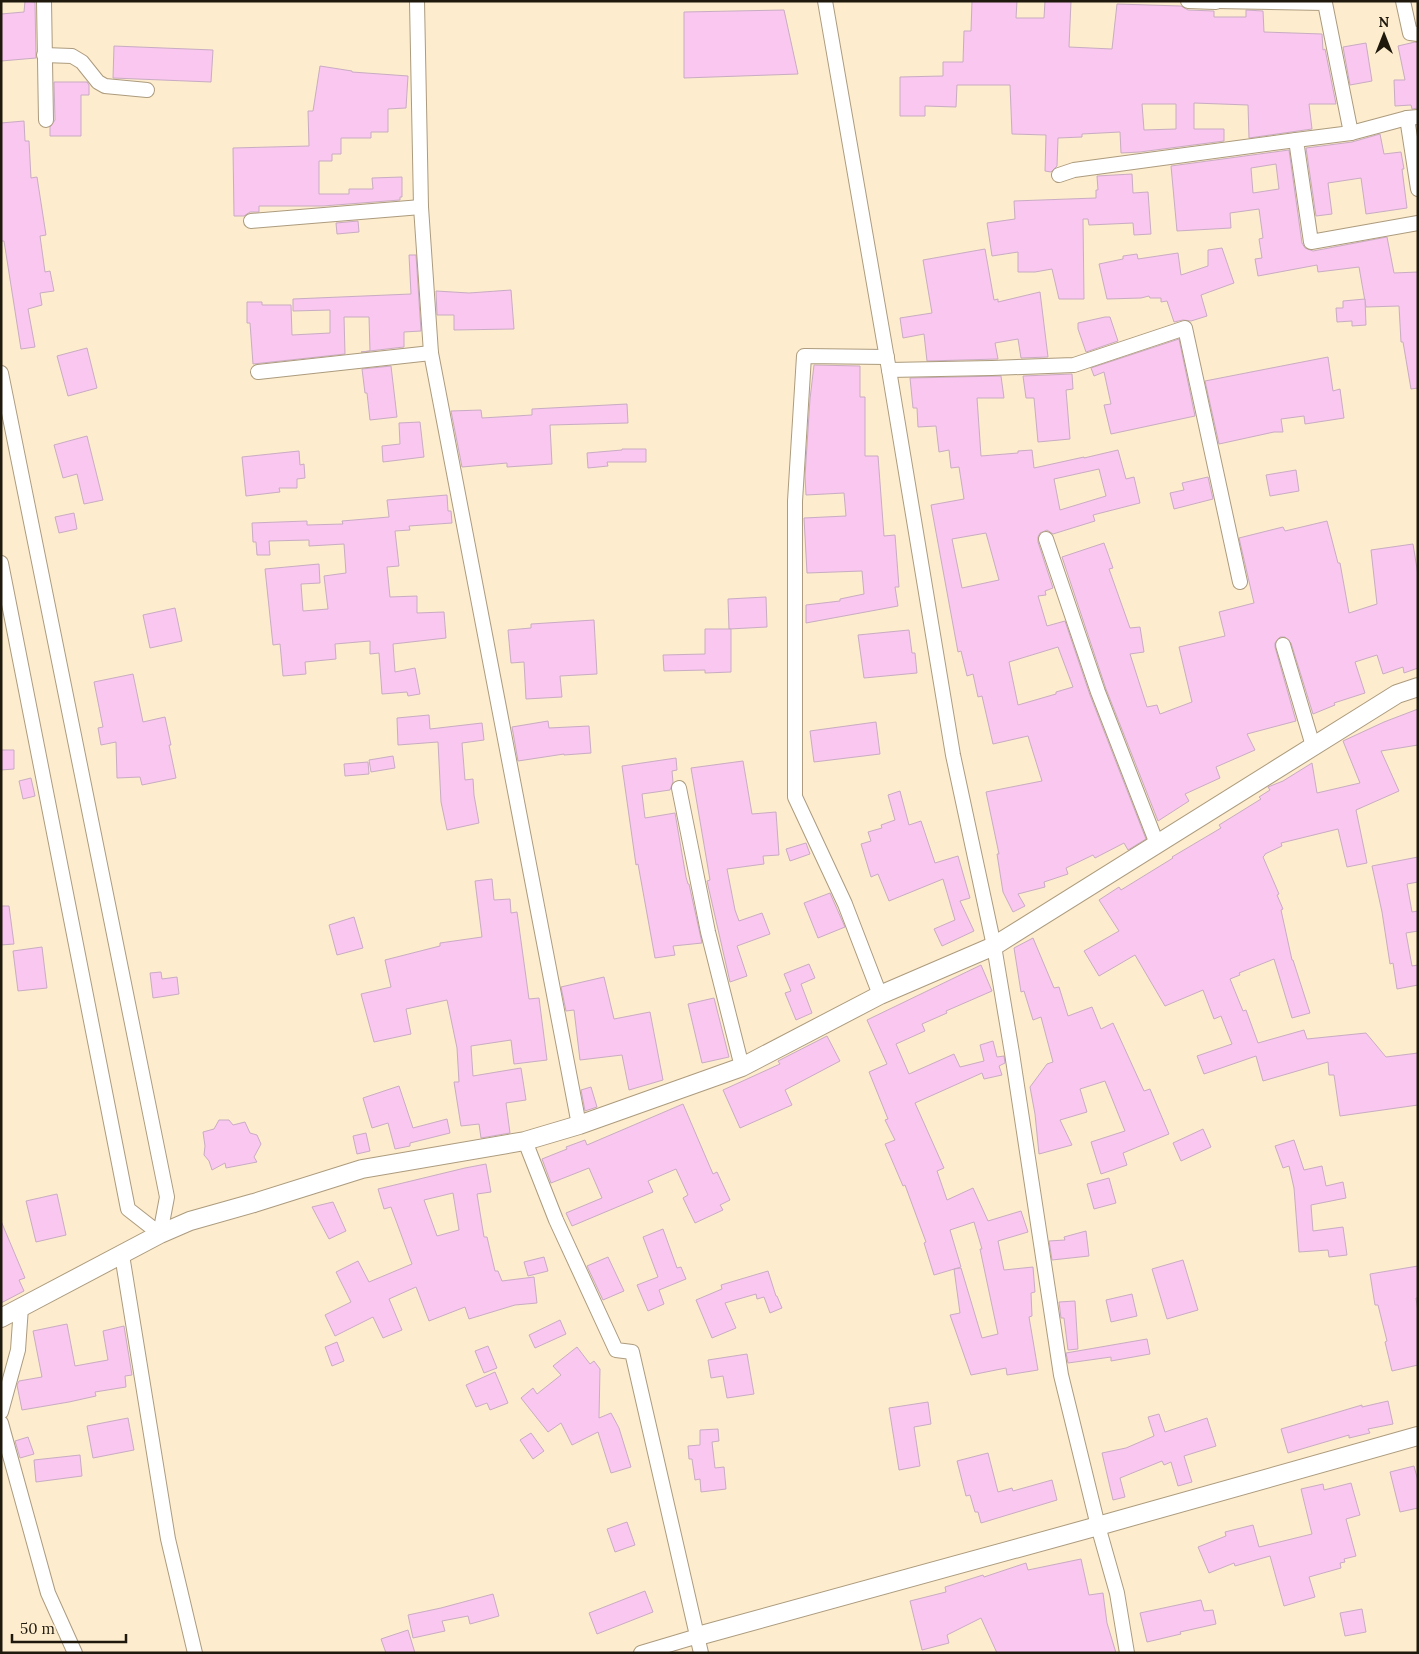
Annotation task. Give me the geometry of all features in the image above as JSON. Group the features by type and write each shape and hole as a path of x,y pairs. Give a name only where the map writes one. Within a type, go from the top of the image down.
{"street":[{"path":"44,1 46,120"},
{"path":"417,1 421,207 431,353 579,1125"},
{"path":"825,1 888,363 953,755 994,946 1061,1375 1098,1526 1118,1593 1127,1653"},
{"path":"1188,1 1325,3 1352,133"},
{"path":"1403,1 1410,33 1418,34"},
{"path":"44,55 72,56 82,62 98,82 105,86 147,90"},
{"path":"1059,175 1074,170 1352,133 1412,117 1418,189"},
{"path":"1296,140 1312,242 1418,223"},
{"path":"251,221 421,207"},
{"path":"880,995 845,904 795,797 795,501 804,356 888,363 992,368 1074,365 1186,328 1240,582"},
{"path":"258,372 431,353"},
{"path":"1,373 168,1197 160,1234"},
{"path":"1046,539 1098,692 1157,844"},
{"path":"2,570 128,1209 160,1234"},
{"path":"1284,644 1314,746"},
{"path":"1,1318 160,1234 190,1221 362,1169 525,1140 579,1125 742,1067 880,995 994,946 1397,694 1418,687"},
{"path":"679,788 708,932 742,1067"},
{"path":"525,1140 556,1220 616,1350 632,1352 699,1645"},
{"path":"122,1255 168,1539 196,1653"},
{"path":"1,1412 18,1350 21,1307"},
{"path":"1,1423 48,1593 75,1653"},
{"path":"641,1653 699,1645 1098,1526 1418,1436"}],"building":[{"path":"25,1 35,2 36,58 1,61 1,14 24,12"},
{"path":"972,1 1017,1 1016,18 1044,18 1045,1 1071,1 1069,47 1112,49 1117,4 1181,6 1188,10 1214,11 1214,17 1246,17 1246,10 1263,11 1264,32 1322,34 1323,50 1325,49 1336,104 1309,104 1312,129 1249,138 1248,105 1194,103 1194,129 1224,129 1224,141 1121,153 1120,132 1082,134 1082,137 1058,138 1057,166 1051,172 1045,171 1046,135 1012,134 1010,85 957,85 956,107 925,106 925,116 900,116 900,77 943,76 943,62 963,62 964,31 971,31","holes":["1142,104 1176,104 1176,129 1144,130"]},
{"path":"784,10 798,74 684,78 684,12"},
{"path":"1366,43 1372,81 1350,85 1343,47"},
{"path":"1418,43 1418,108 1412,109 1411,105 1395,106 1394,80 1405,80 1398,46"},
{"path":"114,46 213,50 211,82 113,78"},
{"path":"320,66 352,72 408,76 406,108 388,109 388,132 371,132 371,138 341,138 341,154 332,154 332,161 319,161 319,194 349,194 349,189 373,189 372,178 402,177 402,197 400,197 400,200 323,206 259,206 259,212 250,212 244,216 234,216 233,148 309,146 308,111 313,111"},
{"path":"54,82 87,82 89,85 89,95 81,95 81,136 50,136 50,127 55,120"},
{"path":"24,121 25,141 29,141 31,178 37,177 46,235 40,236 45,272 50,271 54,291 40,293 42,305 28,309 35,347 21,349 4,241 1,241 1,123"},
{"path":"1380,134 1384,154 1401,152 1407,208 1366,214 1361,178 1328,183 1332,214 1316,216 1306,148 1352,142"},
{"path":"1289,150 1302,243 1305,248 1313,251 1387,237 1394,273 1418,272 1418,388 1411,389 1403,342 1401,342 1399,306 1366,307 1359,267 1318,272 1317,265 1258,276 1255,259 1262,258 1259,239 1263,238 1259,209 1230,213 1231,228 1177,231 1171,166","holes":["1276,164 1279,189 1253,193 1251,168"]},
{"path":"1132,174 1133,193 1148,192 1151,234 1134,235 1133,223 1089,225 1088,219 1083,219 1084,299 1059,299 1052,269 1018,272 1018,252 992,256 987,223 1015,219 1014,201 1096,198 1096,190 1098,190 1097,176"},
{"path":"358,221 359,232 337,234 336,223"},
{"path":"1222,248 1234,283 1201,295 1207,316 1191,321 1174,322 1167,301 1161,302 1161,298 1150,298 1149,296 1107,299 1099,264 1123,259 1123,256 1137,254 1138,259 1178,253 1181,275 1208,266 1208,250"},
{"path":"985,249 994,300 998,299 998,302 1040,292 1048,357 1021,358 1018,339 995,343 998,359 927,361 924,334 903,338 900,318 932,313 923,260"},
{"path":"409,255 416,255 421,331 404,332 404,347 370,351 369,317 344,317 345,354 253,364 250,323 247,323 247,302 262,302 262,305 291,305 292,335 330,333 330,310 293,311 293,299 411,294"},
{"path":"511,290 514,329 454,330 454,315 437,315 436,291 469,293"},
{"path":"1365,299 1366,325 1352,326 1352,321 1337,322 1336,308 1343,308 1343,301"},
{"path":"1110,317 1118,341 1086,352 1078,329 1078,323"},
{"path":"1179,339 1195,416 1111,434 1104,405 1111,404 1104,372 1094,376 1091,368"},
{"path":"87,348 97,388 68,396 57,356"},
{"path":"1328,357 1333,391 1340,389 1344,418 1305,424 1304,416 1281,419 1283,432 1274,432 1219,444 1205,381"},
{"path":"814,365 860,366 860,397 865,397 865,456 878,456 884,536 895,535 899,587 895,587 898,606 806,623 806,605 840,601 840,599 864,594 862,571 807,573 804,518 846,516 844,493 806,495 805,476"},
{"path":"391,366 397,417 370,420 362,369"},
{"path":"1072,374 1073,389 1066,390 1070,439 1038,442 1034,398 1026,398 1023,376"},
{"path":"1001,376 1004,398 977,398 981,456 1032,450 1034,468 1118,450 1126,479 1134,477 1140,503 1093,515 1095,521 1053,534 1047,530 1040,533 1038,542 1053,588 1045,591 1046,595 1038,596 1047,626 1065,621 1090,695 1146,839 1128,850 1124,843 1095,858 1093,855 1066,868 1068,874 1044,882 1045,887 1018,894 1025,906 1013,912 1003,892 997,854 999,854 986,792 1042,781 1028,736 993,744 982,696 978,697 973,674 967,676 961,651 958,652 931,505 964,499 959,467 951,468 949,450 939,452 936,426 918,427 917,408 913,408 910,378","holes":["1099,469 1106,496 1060,510 1054,479","986,533 999,580 962,588 952,539","1058,647 1073,687 1018,705 1009,662"]},
{"path":"627,404 628,423 550,425 552,464 507,467 507,463 462,467 451,411 481,410 482,418 532,415 532,409"},
{"path":"420,422 424,457 383,462 382,446 400,444 399,423"},
{"path":"87,436 103,500 84,504 77,474 63,478 54,445"},
{"path":"622,449 646,449 646,462 607,462 608,466 588,468 587,453"},
{"path":"299,451 300,465 304,464 305,478 297,479 297,488 279,488 280,492 246,496 242,457"},
{"path":"1296,470 1299,491 1270,496 1266,475"},
{"path":"1208,477 1213,499 1174,509 1170,493 1184,490 1182,483"},
{"path":"447,495 448,511 451,511 452,523 409,526 410,530 395,531 399,566 387,567 390,597 417,596 417,613 444,612 446,638 393,644 395,672 415,668 420,694 408,696 407,692 382,694 379,653 370,654 370,641 335,644 336,659 305,662 306,674 283,676 280,644 273,645 265,569 319,564 320,583 301,584 303,611 328,609 324,576 346,573 344,544 309,546 309,540 269,541 270,555 257,555 256,542 253,542 252,523 307,521 307,525 343,524 342,521 389,517 387,500"},
{"path":"74,513 77,529 59,533 55,517"},
{"path":"1327,521 1338,563 1340,563 1349,613 1377,604 1371,550 1413,544 1418,575 1418,668 1404,673 1403,667 1383,674 1377,655 1355,662 1365,693 1334,703 1335,705 1313,714 1291,643 1285,637 1280,637 1275,643 1275,647 1296,721 1247,734 1255,750 1216,767 1220,778 1185,794 1189,801 1158,821 1106,689 1062,557 1104,543 1113,568 1109,569 1130,628 1140,627 1144,652 1130,654 1147,707 1157,705 1160,714 1192,702 1179,647 1225,636 1219,612 1254,603 1239,538 1283,527 1285,531"},
{"path":"766,597 767,627 729,629 728,599"},
{"path":"175,608 182,641 150,648 143,615"},
{"path":"594,620 597,674 560,676 562,697 526,699 524,662 511,663 508,630 531,628 531,624"},
{"path":"705,629 731,629 731,672 705,673 705,670 664,671 663,655 705,654"},
{"path":"909,630 912,653 915,653 917,673 864,678 858,635"},
{"path":"133,674 143,722 165,717 176,778 142,785 140,777 117,778 116,742 101,745 98,728 103,727 94,682"},
{"path":"1418,709 1418,745 1381,751 1399,791 1356,810 1367,863 1347,867 1338,829 1281,843 1282,846 1265,854 1263,857 1279,894 1277,895 1283,909 1281,910 1292,960 1310,1013 1292,1018 1274,959 1239,973 1240,975 1230,979 1243,1011 1246,1010 1258,1043 1304,1030 1307,1039 1366,1033 1386,1057 1418,1053 1418,1105 1340,1116 1334,1075 1329,1075 1328,1062 1263,1081 1256,1056 1204,1074 1197,1056 1232,1044 1221,1016 1214,1019 1203,990 1165,1006 1135,955 1099,976 1084,951 1119,931 1099,900 1119,887 1121,890 1221,828 1219,825 1261,799 1259,797 1270,790 1268,787 1283,781 1312,763 1317,793 1360,783 1343,741"},
{"path":"429,715 430,729 482,723 484,740 462,743 465,780 473,779 479,823 447,830 441,802 438,742 398,745 397,718"},
{"path":"548,721 549,728 589,726 591,753 564,754 518,761 512,727"},
{"path":"876,722 880,754 814,762 810,731"},
{"path":"1,750 14,750 14,769 1,770"},
{"path":"393,756 395,768 371,772 369,760"},
{"path":"676,758 677,770 672,771 673,782 670,790 642,794 645,818 675,813 686,877 702,943 673,946 675,955 655,958 638,864 636,865 622,766"},
{"path":"743,761 752,814 776,812 779,855 763,856 764,864 727,869 739,921 762,913 770,934 737,946 747,976 730,982 707,881 710,880 691,768"},
{"path":"368,762 369,774 345,776 344,764"},
{"path":"31,778 35,796 23,799 19,781"},
{"path":"900,791 909,825 921,821 935,863 958,856 970,898 960,901 974,931 942,946 934,929 955,920 943,879 889,901 878,874 871,877 861,844 871,841 868,832 882,828 881,825 895,820 888,795"},
{"path":"806,843 810,854 790,861 786,849"},
{"path":"1418,857 1418,882 1407,884 1412,912 1418,911 1418,931 1406,933 1412,966 1418,965 1418,985 1397,989 1393,963 1390,964 1382,912 1372,866"},
{"path":"492,879 494,900 510,899 511,913 517,912 529,999 539,998 547,1060 514,1064 511,1040 471,1046 473,1076 521,1068 526,1100 506,1103 510,1133 481,1138 479,1124 461,1126 454,1082 459,1082 457,1048 447,1000 406,1009 411,1034 374,1042 361,994 391,987 385,960 440,946 440,943 482,937 475,881"},
{"path":"830,893 845,927 818,938 804,903"},
{"path":"1,906 9,906 14,944 1,945"},
{"path":"354,917 363,948 337,955 329,925"},
{"path":"1033,938 1054,988 1059,987 1068,1016 1092,1007 1101,1029 1113,1023 1144,1091 1150,1089 1169,1134 1123,1153 1127,1165 1101,1174 1091,1142 1125,1131 1105,1081 1080,1089 1087,1112 1060,1120 1072,1145 1039,1154 1030,1087 1047,1064 1053,1062 1041,1017 1033,1020 1024,991 1021,992 1014,948"},
{"path":"42,947 47,988 18,991 13,951"},
{"path":"809,964 815,978 801,984 812,1013 796,1020 785,993 791,991 784,974"},
{"path":"981,965 992,991 946,1011 947,1013 922,1024 925,1031 896,1044 909,1074 954,1054 960,1067 984,1061 980,1045 993,1041 997,1057 1004,1056 1005,1063 999,1066 1002,1075 984,1079 982,1073 915,1103 944,1168 937,1171 947,1200 973,1188 988,1221 1021,1211 1028,1232 998,1241 1004,1270 1033,1267 1035,1292 1031,1293 1032,1316 1029,1317 1038,1370 1007,1375 1006,1368 971,1375 950,1315 960,1313 954,1269 934,1275 924,1243 926,1242 905,1185 903,1186 885,1144 895,1140 885,1120 888,1119 869,1072 887,1064 867,1020","holes":["974,1222 982,1249 980,1249 998,1334 982,1338 961,1268 954,1269 961,1267 950,1230"]},
{"path":"161,972 162,979 177,977 179,994 153,998 150,973"},
{"path":"604,977 614,1019 650,1012 663,1080 629,1090 622,1055 580,1060 574,1010 566,1011 561,987"},
{"path":"714,998 729,1057 702,1063 688,1004"},
{"path":"827,1036 840,1061 785,1090 792,1105 740,1128 723,1090 780,1064 778,1061"},
{"path":"399,1086 413,1128 447,1119 450,1133 410,1143 410,1146 395,1149 388,1123 372,1128 363,1098"},
{"path":"591,1087 597,1107 585,1111 581,1090"},
{"path":"683,1104 713,1174 717,1172 730,1200 720,1205 723,1210 695,1223 683,1198 688,1195 676,1169 648,1181 653,1192 572,1226 566,1213 602,1198 589,1168 551,1183 542,1159 585,1140 587,1145"},
{"path":"219,1120 229,1120 233,1125 245,1122 250,1133 257,1135 261,1144 254,1157 257,1162 226,1168 225,1163 212,1170 209,1161 204,1155 203,1132 214,1129"},
{"path":"1203,1129 1211,1147 1181,1161 1173,1143"},
{"path":"366,1133 370,1151 357,1154 353,1136"},
{"path":"1294,1140 1304,1170 1322,1166 1326,1186 1343,1182 1346,1198 1311,1205 1313,1231 1343,1227 1347,1255 1329,1257 1328,1250 1299,1252 1294,1188 1289,1166 1283,1168 1275,1146"},
{"path":"486,1164 491,1192 477,1194 484,1237 487,1237 495,1271 498,1271 502,1281 534,1277 537,1303 515,1305 469,1319 465,1307 429,1321 416,1287 389,1299 402,1330 383,1338 373,1317 335,1336 325,1315 351,1302 336,1272 358,1261 369,1282 412,1264 391,1207 384,1209 378,1189","holes":["453,1193 459,1230 437,1236 424,1200"]},
{"path":"1109,1178 1116,1203 1094,1209 1087,1184"},
{"path":"57,1194 66,1235 36,1242 26,1201"},
{"path":"333,1202 346,1231 329,1239 312,1207"},
{"path":"1,1221 25,1278 19,1280 24,1291 1,1303"},
{"path":"663,1229 677,1268 681,1267 686,1279 659,1290 664,1304 648,1311 637,1285 658,1277 643,1237"},
{"path":"1086,1231 1089,1256 1052,1260 1049,1241 1065,1240 1064,1237"},
{"path":"544,1257 548,1271 528,1276 524,1262"},
{"path":"608,1257 624,1291 603,1300 587,1266"},
{"path":"1183,1260 1198,1310 1167,1319 1152,1269"},
{"path":"1418,1266 1418,1298 1416,1298 1418,1312 1418,1365 1392,1371 1378,1305 1375,1305 1370,1274"},
{"path":"768,1271 782,1308 770,1313 764,1297 757,1299 756,1294 725,1303 736,1328 712,1338 696,1300 722,1289 721,1285"},
{"path":"1132,1294 1137,1316 1111,1322 1106,1300"},
{"path":"1075,1301 1078,1349 1068,1350 1064,1318 1061,1318 1059,1302"},
{"path":"560,1320 566,1334 535,1348 529,1335"},
{"path":"67,1324 75,1366 108,1360 103,1331 124,1326 132,1375 125,1376 126,1387 95,1392 96,1396 69,1402 22,1410 17,1385 19,1381 42,1377 33,1331"},
{"path":"1147,1339 1150,1354 1111,1361 1111,1357 1068,1363 1066,1353"},
{"path":"337,1342 344,1361 332,1366 325,1347"},
{"path":"488,1346 497,1368 484,1373 475,1351"},
{"path":"577,1347 590,1364 594,1361 600,1369 599,1418 611,1413 619,1428 631,1467 611,1473 598,1432 572,1445 561,1423 548,1432 521,1398 533,1388 537,1394 561,1375 553,1366"},
{"path":"747,1354 754,1394 727,1398 723,1376 711,1378 708,1360"},
{"path":"495,1372 508,1403 490,1410 487,1403 476,1407 466,1385"},
{"path":"1388,1401 1393,1424 1368,1429 1370,1433 1349,1438 1349,1435 1288,1453 1281,1429 1362,1405 1362,1407"},
{"path":"928,1402 931,1424 914,1427 920,1466 899,1470 889,1408"},
{"path":"1159,1414 1165,1432 1207,1418 1216,1446 1184,1456 1192,1482 1178,1486 1171,1462 1164,1465 1162,1461 1120,1478 1125,1497 1113,1500 1102,1453 1126,1448 1154,1436 1148,1417"},
{"path":"128,1418 134,1450 93,1458 87,1426"},
{"path":"718,1429 719,1441 712,1442 715,1468 724,1467 726,1489 701,1492 700,1479 695,1480 692,1459 689,1459 688,1446 700,1445 700,1430"},
{"path":"531,1433 544,1451 533,1459 520,1440"},
{"path":"28,1437 34,1454 20,1458 15,1441"},
{"path":"988,1453 998,1492 1012,1488 1013,1491 1052,1480 1057,1500 981,1523 978,1512 975,1512 970,1495 966,1496 957,1461"},
{"path":"80,1455 82,1476 36,1482 34,1460"},
{"path":"1414,1466 1418,1481 1418,1508 1400,1512 1390,1472"},
{"path":"1351,1483 1360,1515 1346,1519 1356,1556 1344,1559 1345,1562 1340,1563 1341,1568 1309,1577 1315,1597 1284,1606 1270,1556 1235,1566 1234,1563 1209,1573 1198,1547 1226,1536 1225,1532 1253,1525 1259,1547 1312,1534 1301,1489 1323,1484 1324,1490"},
{"path":"627,1522 635,1545 615,1552 607,1529"},
{"path":"1081,1559 1089,1595 1103,1593 1107,1623 1116,1653 997,1653 981,1618 947,1635 949,1643 922,1650 910,1601 946,1592 945,1587 1026,1563 1028,1570"},
{"path":"645,1591 653,1612 597,1634 589,1613"},
{"path":"493,1594 499,1616 470,1624 468,1616 442,1621 445,1631 413,1638 408,1615"},
{"path":"1201,1600 1204,1611 1213,1610 1216,1624 1147,1642 1140,1613"},
{"path":"1362,1609 1366,1632 1345,1636 1340,1613"},
{"path":"408,1630 415,1653 386,1653 381,1639"}]}
